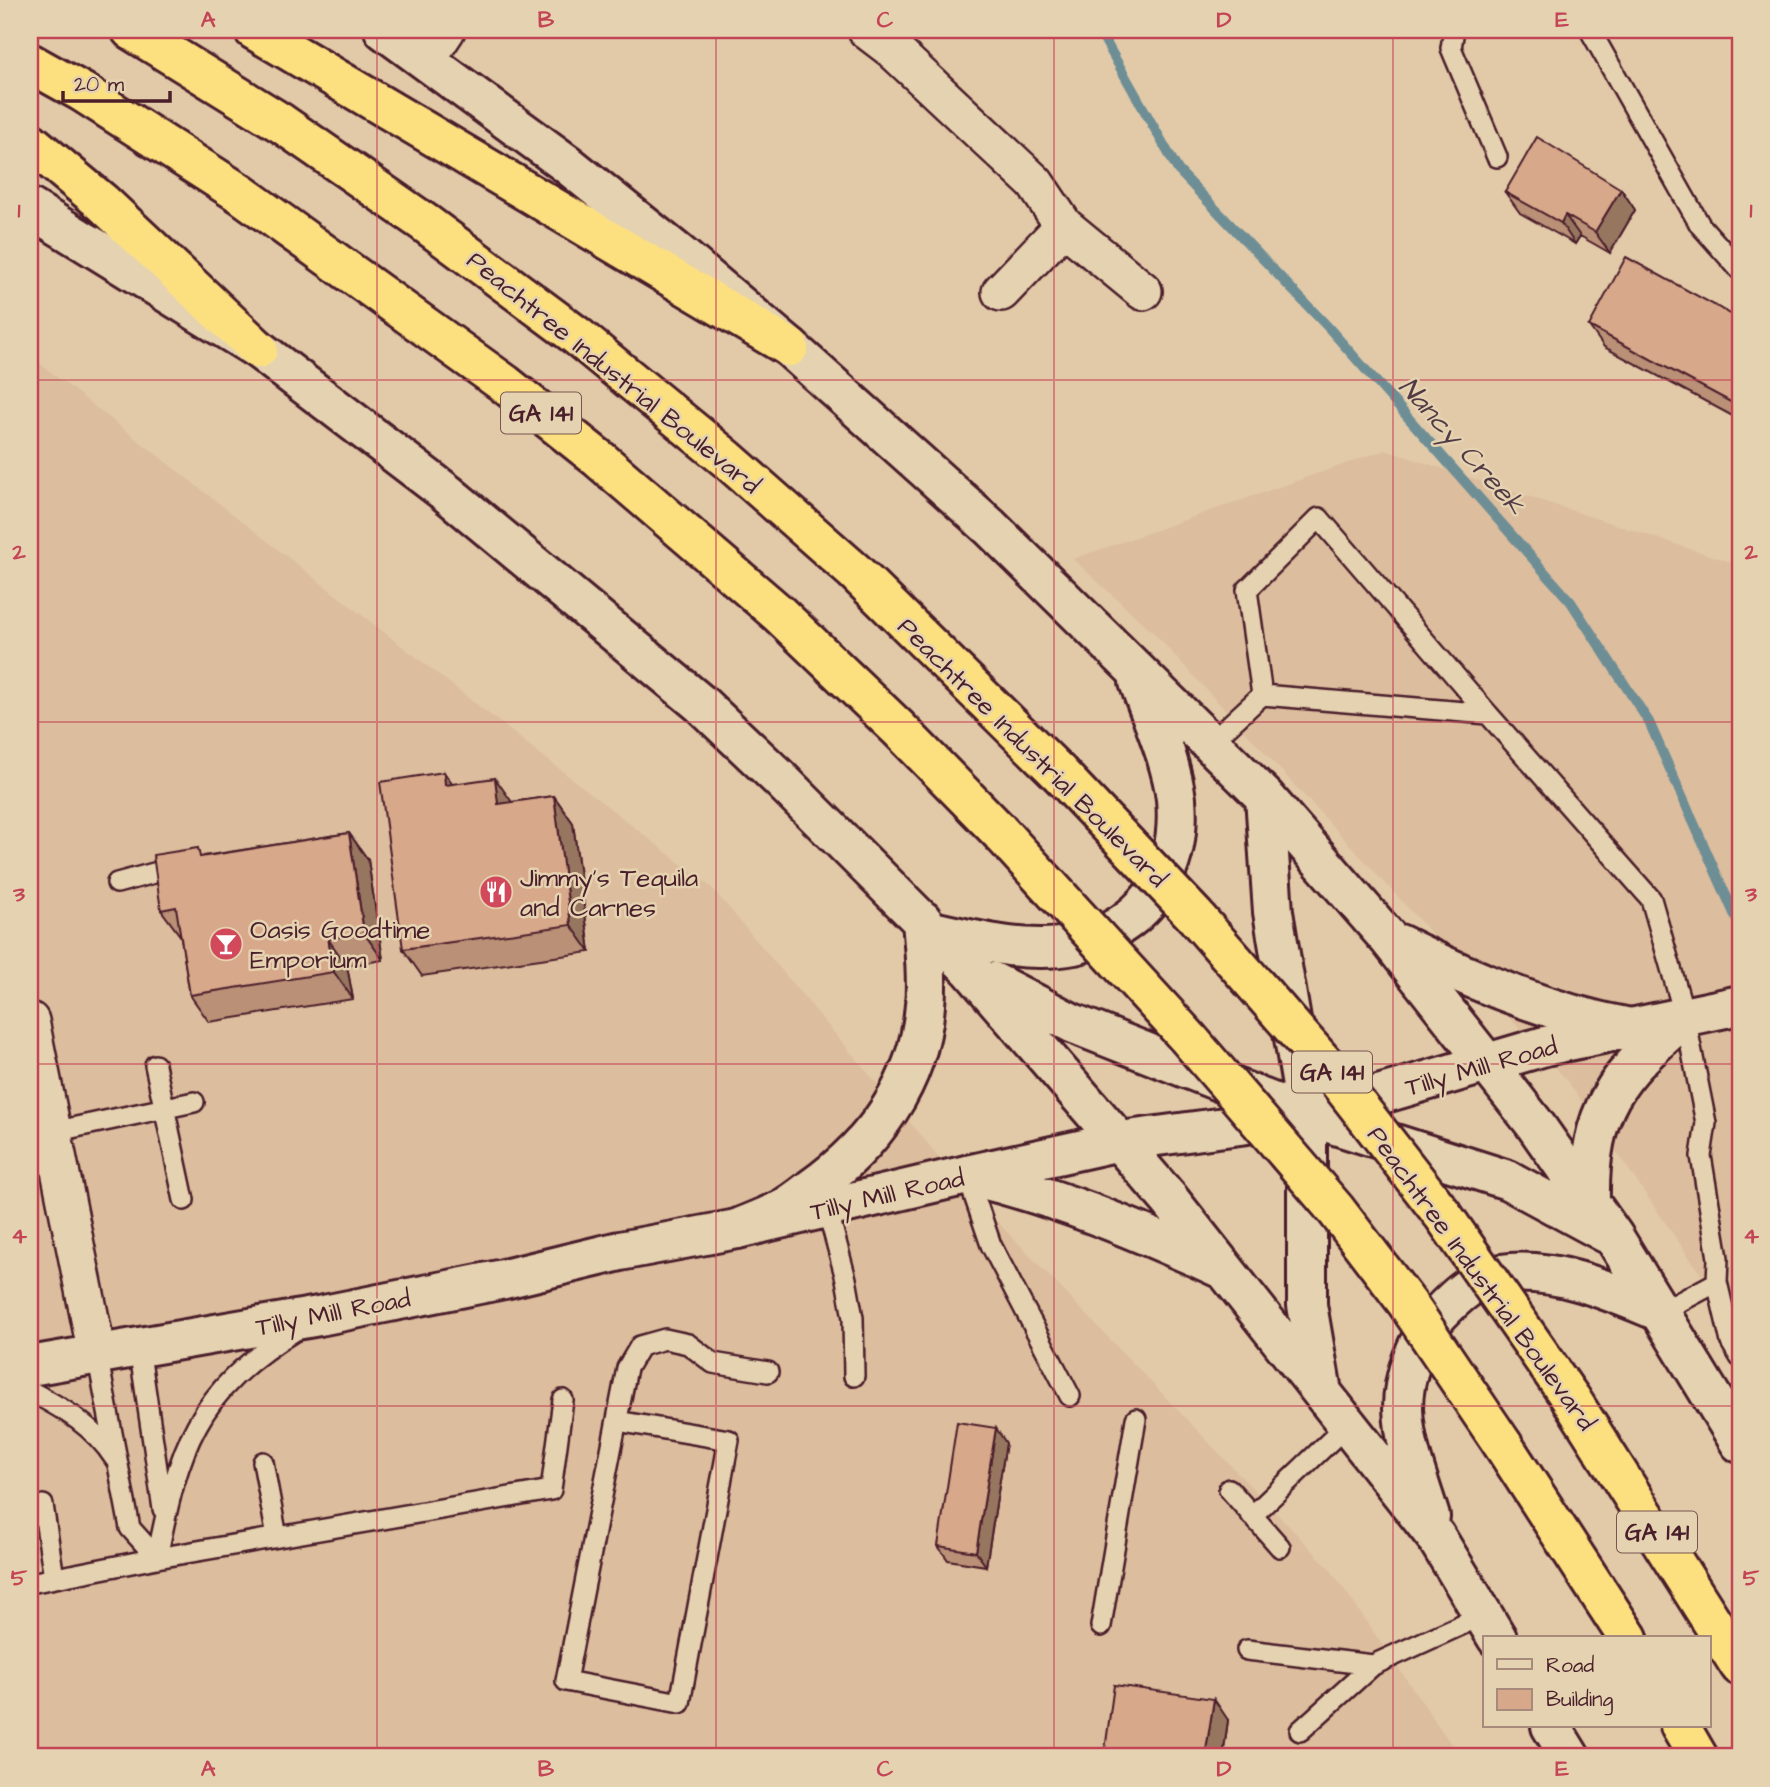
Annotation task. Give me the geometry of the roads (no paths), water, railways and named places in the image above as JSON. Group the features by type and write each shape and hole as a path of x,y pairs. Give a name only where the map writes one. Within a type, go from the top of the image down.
{"highway":[{"name":"Peachtree Industrial Boulevard","path":"131,30 281,123 425,223 577,336 727,459 854,571 1059,773 1195,916 1329,1069 1443,1215 1571,1399 1740,1665"},
{"path":"254,30 789,347"},
{"name":"GA 141","path":"30,63 82,92 241,194 505,384 599,459 778,614 898,728 999,831 1189,1039 1336,1210 1408,1303 1627,1636"},
{"path":"30,142 103,203 258,349"},
{"path":"1681,1728 1698,1757"}],"main road":[{"path":"384,30 436,45 567,164 789,347 990,527 1265,797 1389,939 1488,1063 1614,1237 1740,1443"},
{"path":"30,208 258,349 448,494 701,704 971,970 1120,1141 1229,1272 1436,1538 1490,1626"},
{"path":"927,925 1020,947 1076,945 1097,938 1125,923 1147,904 1164,878 1177,828 1175,796 1167,758 1134,670"},
{"path":"1265,797 1273,912 1307,1116 1307,1305 1321,1389"},
{"path":"737,1229 782,1210 829,1176 864,1144 884,1120 911,1066 920,1035 925,1005 927,925"},
{"path":"1389,939 1460,973 1535,1003 1598,1022 1630,1028"},
{"path":"971,970 1023,1000 1072,1023 1307,1116 1508,1180 1614,1237"},
{"name":"Tilly Mill Road","path":"30,1366 319,1316 504,1279 620,1251 737,1229 1120,1141 1307,1116 1545,1046 1732,1007"},
{"path":"1590,1203 1591,1156 1594,1133 1602,1111 1614,1090 1634,1066 1685,1017"},
{"path":"967,1174 1120,1223 1229,1272"},
{"path":"1436,1538 1406,1434 1403,1405 1416,1350 1430,1324 1445,1308 1477,1282 1500,1274 1534,1274 1563,1278 1610,1291 1661,1312"},
{"path":"1551,1728 1570,1757"}],"street":[{"path":"867,30 892,49 1035,183 1064,226 1143,291"},
{"path":"1001,292 1064,226"},
{"path":"30,1021 97,1354"}],"lane":[{"path":"1454,30 1451,48 1497,157"},
{"path":"1590,30 1700,225 1740,270"},
{"path":"1262,695 1247,590 1320,518 1651,899 1685,1017 1706,1124 1701,1156 1718,1258 1717,1282 1731,1342 1740,1357"},
{"path":"1209,744 1262,695 1488,714"},
{"path":"117,883 194,863"},
{"path":"155,1065 184,1200"},
{"path":"53,1132 194,1102"},
{"path":"967,1174 991,1245 1070,1396"},
{"path":"827,1208 846,1279 853,1318 854,1376"},
{"path":"1661,1312 1717,1282"},
{"path":"157,1558 176,1471 190,1435 212,1401 247,1364 319,1316"},
{"path":"617,1420 729,1440 680,1703 566,1681 627,1368 640,1346 666,1339 688,1344 713,1363 768,1372"},
{"path":"139,1347 164,1520"},
{"path":"97,1354 130,1528 157,1558"},
{"path":"30,1391 85,1423 103,1440 118,1463"},
{"path":"30,1583 551,1489 563,1400"},
{"path":"1101,1626 1136,1419"},
{"path":"1252,1516 1348,1424"},
{"path":"263,1462 276,1537"},
{"path":"1229,1489 1280,1547"},
{"path":"43,1505 54,1578"},
{"path":"1300,1731 1373,1665 1490,1626"},
{"path":"1247,1650 1373,1665"}],"waterway":[{"name":"Nancy Creek","path":"1099,30 1178,170 1328,327 1571,602 1649,722 1740,927"}],"place":[{"name":"Jimmy's Tequila and Carnes","path":"496,892"},
{"name":"Oasis Goodtime Emporium","path":"226,944"}]}
